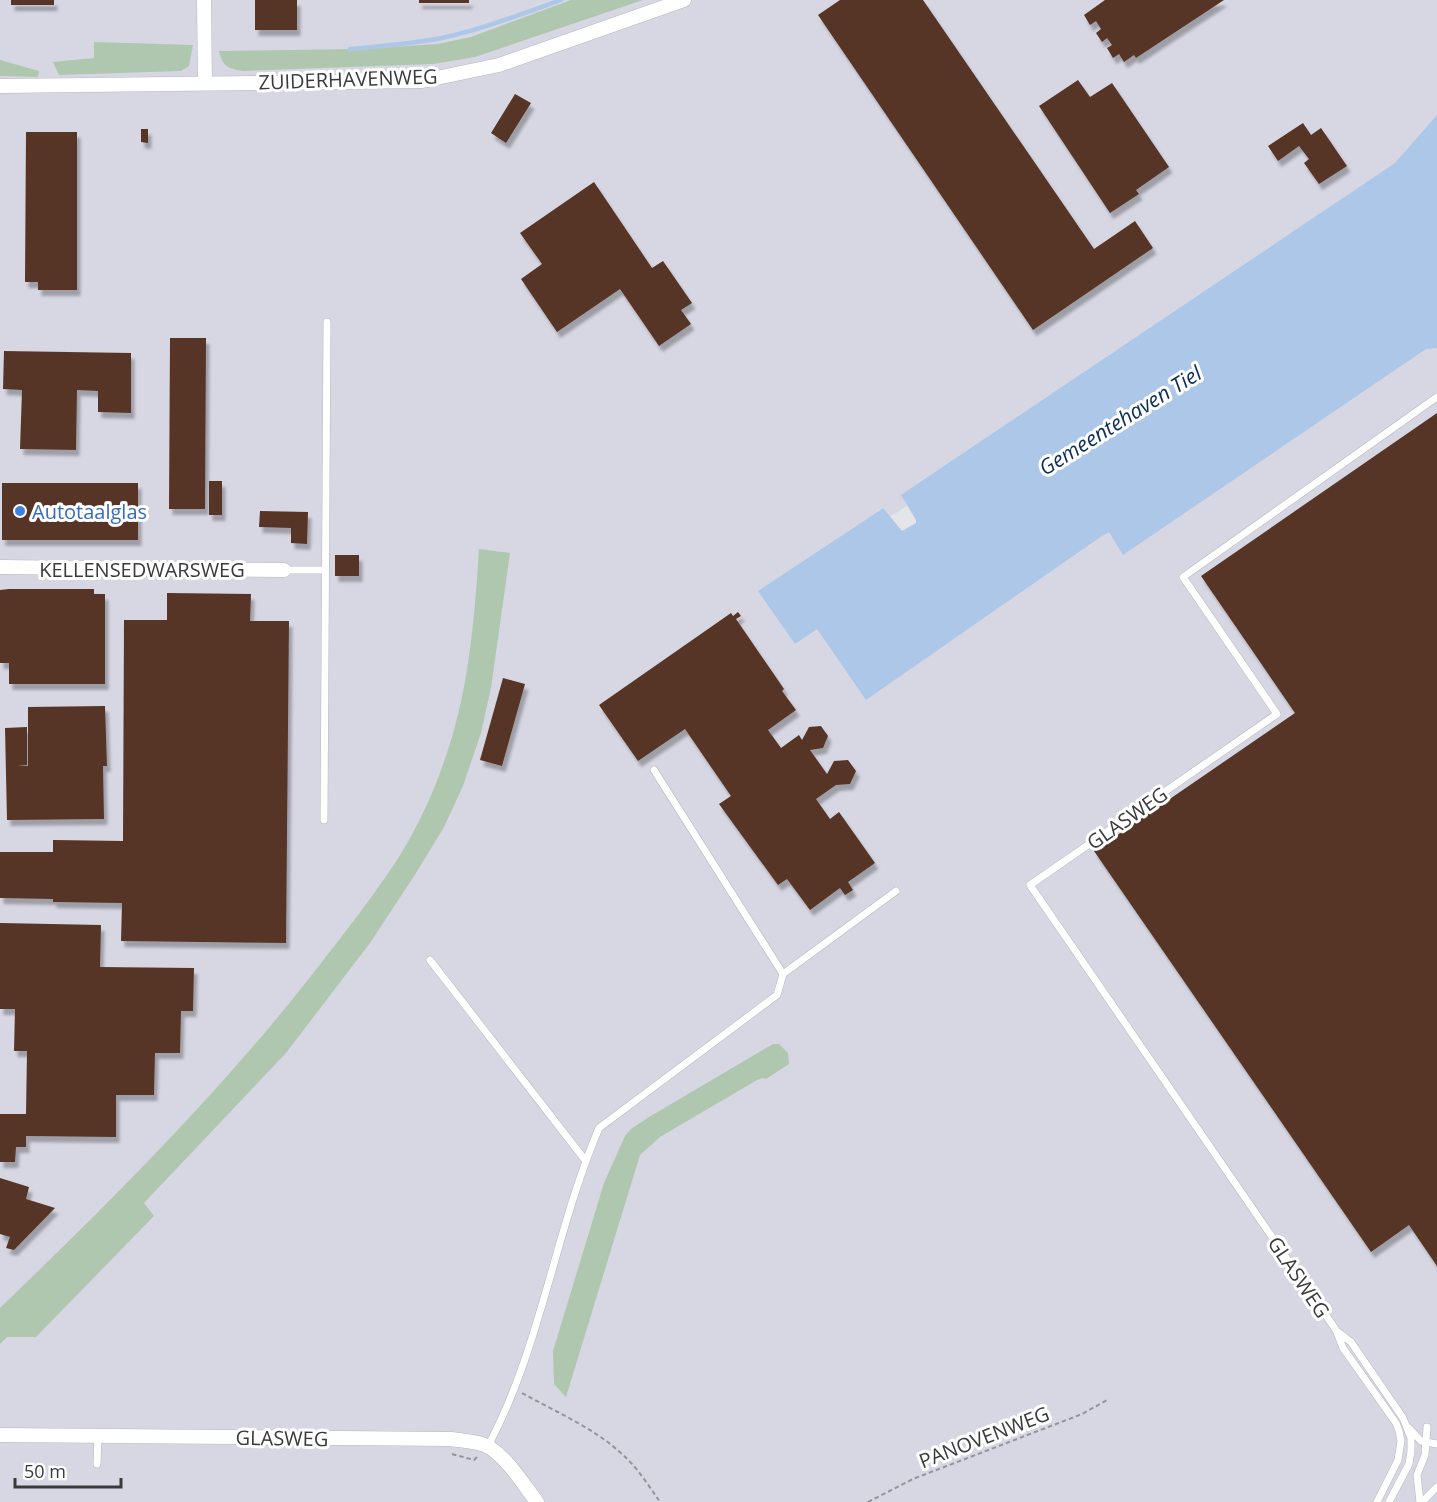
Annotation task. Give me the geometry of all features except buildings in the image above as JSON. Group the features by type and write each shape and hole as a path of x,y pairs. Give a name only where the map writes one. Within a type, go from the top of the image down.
{"street":[{"path":"204,0 205,82"},
{"name":"ZUIDERHAVENWEG","path":"0,86 422,81 499,65 684,0"},
{"name":"KELLENSEDWARSWEG","path":"0,567 284,570"},
{"name":"GLASWEG","path":"0,1435 451,1439 488,1446"},
{"path":"488,1446 510,1466 537,1502"}],"lane":[{"path":"324,820 327,322"},
{"name":"GLASWEG","path":"1377,1502 1398,1460 1401,1441 1395,1423 1343,1348 1336,1330 1030,885 1276,714 1183,577 1437,397"},
{"path":"284,570 325,570"},
{"path":"654,770 783,974"},
{"path":"488,1446 504,1417 514,1389 585,1160 598,1128 777,995 783,974 896,891"},
{"path":"430,960 585,1160"},
{"name":"GLASWEG","path":"1336,1330 1351,1342 1408,1426 1421,1441 1427,1443"},
{"name":"GLASWEG","path":"1389,1502 1409,1464 1412,1451 1408,1426"},
{"path":"1421,1502 1417,1475 1425,1455 1427,1427"},
{"path":"97,1464 98,1436"},
{"path":"1427,1443 1437,1444"},
{"path":"1421,1502 1437,1487"}],"path":[{"path":"514,1389 587,1428 623,1454 648,1483 660,1502"},
{"name":"PANOVENWEG","path":"868,1502 913,1479 1082,1414 1109,1400"}],"shaded area":[{"path":"0,0 1437,0 1437,139 1407,173 776,593 1107,511 1437,339 1437,1502 0,1502"}],"green space":[{"path":"571,0 643,0 475,57 433,64 243,71 227,66 219,51 359,49 438,44 471,37"},
{"path":"94,42 193,45 189,66 181,71 59,75 53,62 94,58"},
{"path":"0,60 39,71 38,77 0,76"},
{"path":"479,549 510,553 491,688 481,733 463,786 444,827 370,943 286,1053 144,1203 154,1216 36,1337 7,1337 0,1344 0,1308 129,1181 252,1048 344,934 399,857 418,824 433,790 458,714 471,644"},
{"path":"773,1044 779,1044 788,1053 789,1064 766,1079 757,1080 660,1137 640,1155 566,1397 554,1384 553,1351 604,1183 625,1136 649,1117"}],"water":[{"name":"Gemeentehaven Tiel","path":"1437,115 1437,348 1426,349 1123,555 1109,532 1099,538 866,700 817,629 795,644 758,591 883,508 902,531 916,523 901,495 1395,163"}],"waterway":[{"path":"350,49 442,38 487,26 561,0"}],"place":[{"name":"Autotaalglas","path":"20,511"}]}
